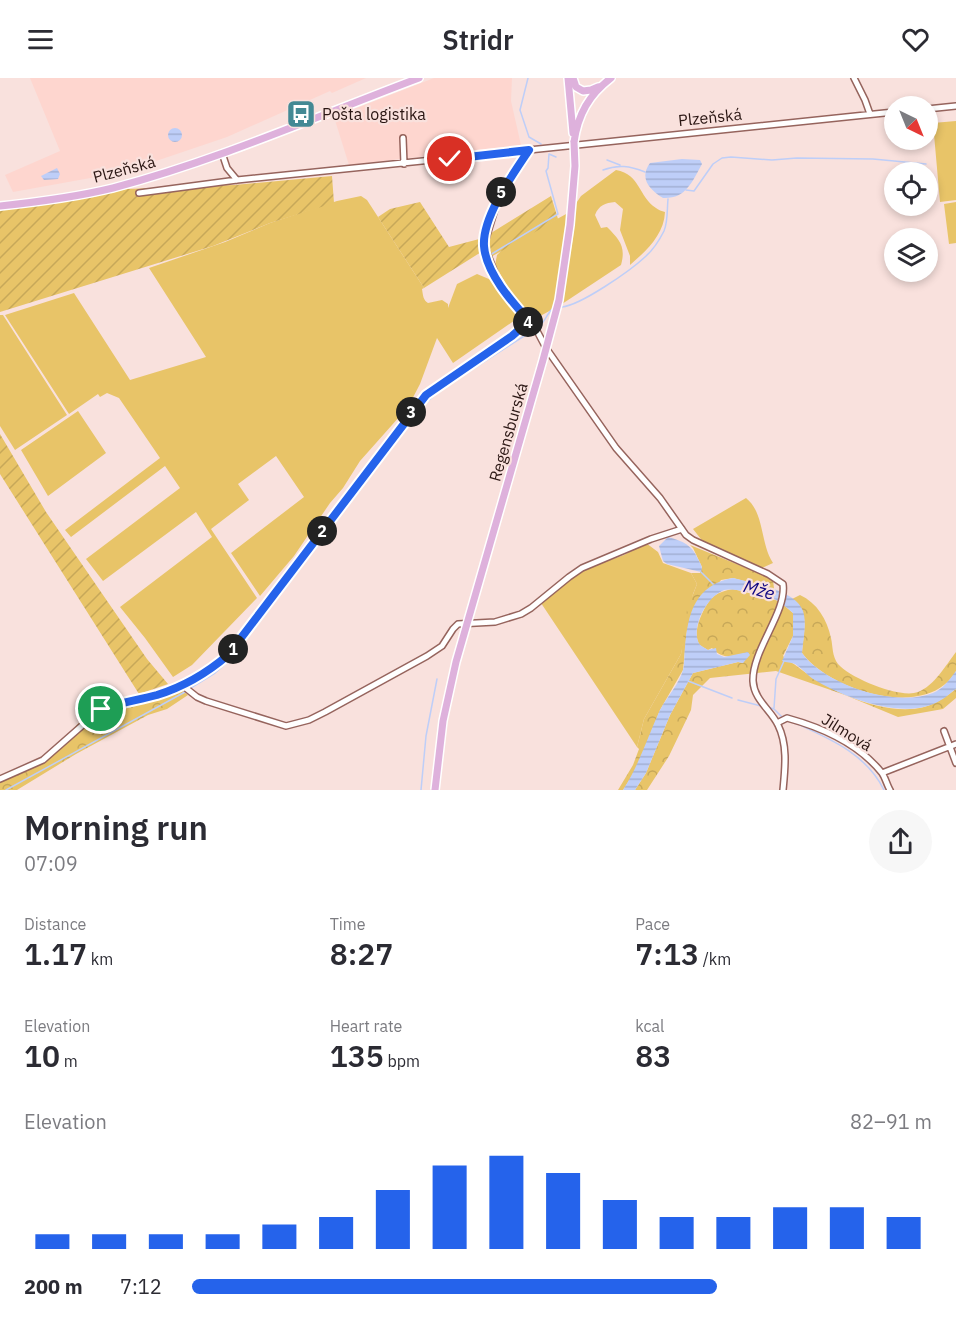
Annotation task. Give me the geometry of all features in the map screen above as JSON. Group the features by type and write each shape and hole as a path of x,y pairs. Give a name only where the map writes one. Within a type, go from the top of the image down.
{"main road":[{"name":"Plzeňská","path":"0,206 112,188 222,153 419,78"},
{"path":"568,78 574,131"},
{"path":"573,78 576,87 583,91 591,90 611,78"},
{"path":"574,131 584,106 603,84"},
{"name":"Regensburská","path":"435,790 443,721 456,662 559,300 570,225 575,166 574,131"}],"street":[{"path":"856,79 870,114"},
{"path":"938,108 956,106"},
{"name":"Plzeňská","path":"139,193 237,180 884,113"},
{"path":"403,138 404,164"},
{"path":"529,150 499,196 484,245 498,281 539,334 546,348 616,448 660,498 682,529 693,540 780,580 783,584 779,606 762,646 753,680 759,699 782,720 783,790"},
{"path":"222,153 227,168 237,180"},
{"path":"0,779 43,760 101,709 186,688 210,670 234,648 426,395 512,336 529,321"},
{"path":"186,688 206,701 286,726 309,720 427,656 442,646 458,624 495,622 521,614 582,568 651,539 682,529"},
{"name":"Jilmová","path":"782,720 810,724 833,735 856,750 882,773 890,790"},
{"path":"944,731 953,746 956,763"},
{"path":"882,773 953,746"}],"shaded area":[{"path":"30,78 366,78 332,93 330,91 227,137 159,160 118,173 13,192 5,175 60,151"},
{"path":"434,78 512,78 511,101 521,145 349,165 334,117"}],"green space":[{"path":"956,121 956,200 940,202 935,150 938,150 938,123"},
{"path":"616,170 630,176 650,203 665,212 661,228 648,248 630,265 630,256 620,230 623,209 615,202 600,207 595,215 601,228 607,227 621,244 623,253 621,265 562,304 573,237 575,205 581,196"},
{"path":"332,176 334,203 270,223 213,246 0,312 0,209 93,197 126,189 234,185"},
{"path":"361,196 367,200 424,288 422,289 426,302 442,300 448,304 448,308 457,284 477,274 496,282 521,316 453,363 437,338 420,384 408,407 360,461 294,556 260,596 231,553 304,497 276,456 238,484 249,500 211,529 257,598 192,665 173,677 120,607 212,537 196,512 103,581 86,559 180,488 165,466 71,537 65,530 160,458 119,398 107,393 100,397 98,394 69,414 5,315 74,293 130,380 206,357 149,268 225,242 270,223 337,201"},
{"path":"551,196 558,219 489,258 486,249 424,288 378,217 390,209 420,202 449,247 483,238"},
{"path":"956,202 956,243 949,244 944,204"},
{"path":"568,213 553,309 533,320 514,298 495,265 497,255 504,248"},
{"path":"0,315 3,315 67,415 15,450 0,426"},
{"path":"78,411 106,453 48,496 21,450"},
{"path":"0,434 46,512 147,659 168,684 139,694 0,474"},
{"path":"746,498 756,512 773,563 762,568 704,543 693,529"},
{"path":"646,543 658,552 663,563 691,573 697,584 681,654 644,719 637,747 541,603 583,570 624,555"},
{"path":"690,545 773,579 774,589 733,578 721,580 687,630 683,670 660,710 637,768 623,790 618,790 633,765 639,749 637,747 644,719 681,654 687,610 697,584 691,573 700,573 702,567"},
{"path":"733,589 779,601 793,613 793,636 783,656 810,676 841,693 875,705 909,709 933,704 956,689 956,698 943,709 898,717 845,695 776,671 710,678 693,695 691,710 669,756 647,790 635,790 646,773 670,715 693,673 738,662 743,663 748,652 724,656 712,648 708,650 697,640 700,619 710,600 723,591"},
{"path":"800,595 811,602 824,618 838,664 864,681 900,693 918,692 934,680 956,652 956,671 944,685 929,693 910,697 890,697 869,693 830,677 814,666 802,653 804,617 792,599"},
{"path":"179,688 188,695 167,709 148,715 76,754 17,790 0,790 0,777 48,755 96,705 127,698 143,700"}],"water":[{"path":"172,128 178,128 182,135 178,142 172,142 168,138 168,132"},
{"path":"682,159 700,160 702,164 683,192 671,198 663,198 647,183 645,174 647,168 650,163"},
{"path":"57,168 60,174 58,179 44,180 41,176"},
{"path":"668,537 690,547 701,564 701,572 663,561 659,546"},
{"name":"Mže","path":"733,578 772,588 799,604 805,621 802,653 813,665 844,684 881,695 900,698 918,697 940,689 956,671 956,689 943,699 927,706 911,709 876,705 858,700 813,679 795,664 782,661 793,636 793,613 778,601 767,597 743,591 724,590 712,598 699,619 697,634 699,643 708,650 716,648 717,654 724,657 748,652 750,655 743,663 738,662 693,673 670,715 646,773 635,790 623,790 639,760 660,710 681,675 688,623 696,602 710,587"}],"waterway":[{"path":"528,78 520,110 529,137 541,144"},
{"path":"490,255 558,214 546,171 549,154 556,157"},
{"path":"686,190 694,191 713,164 722,158 873,159 905,162"},
{"path":"607,160 620,165"},
{"path":"603,170 624,167 645,172"},
{"path":"562,307 581,300 605,286 648,254 664,231 668,199"},
{"path":"538,327 554,308"},
{"path":"189,689 215,673 232,658 426,403 440,390 532,331"},
{"path":"701,572 713,584"},
{"path":"774,708 776,679 784,661"},
{"path":"421,790 426,736 437,679"},
{"path":"688,681 732,698"},
{"path":"6,790 185,692"},
{"path":"738,700 761,706"},
{"path":"768,707 774,709 783,718"},
{"path":"793,722 857,756 876,777 884,790"}],"place":[{"name":"Pošta logistika","path":"301,114"}],"route":[{"path":"101,709 156,695 182,685 210,670 228,655 415,407 439,384 512,336 529,321 498,281 484,245 486,232 499,196 529,150 450,159"}]}
